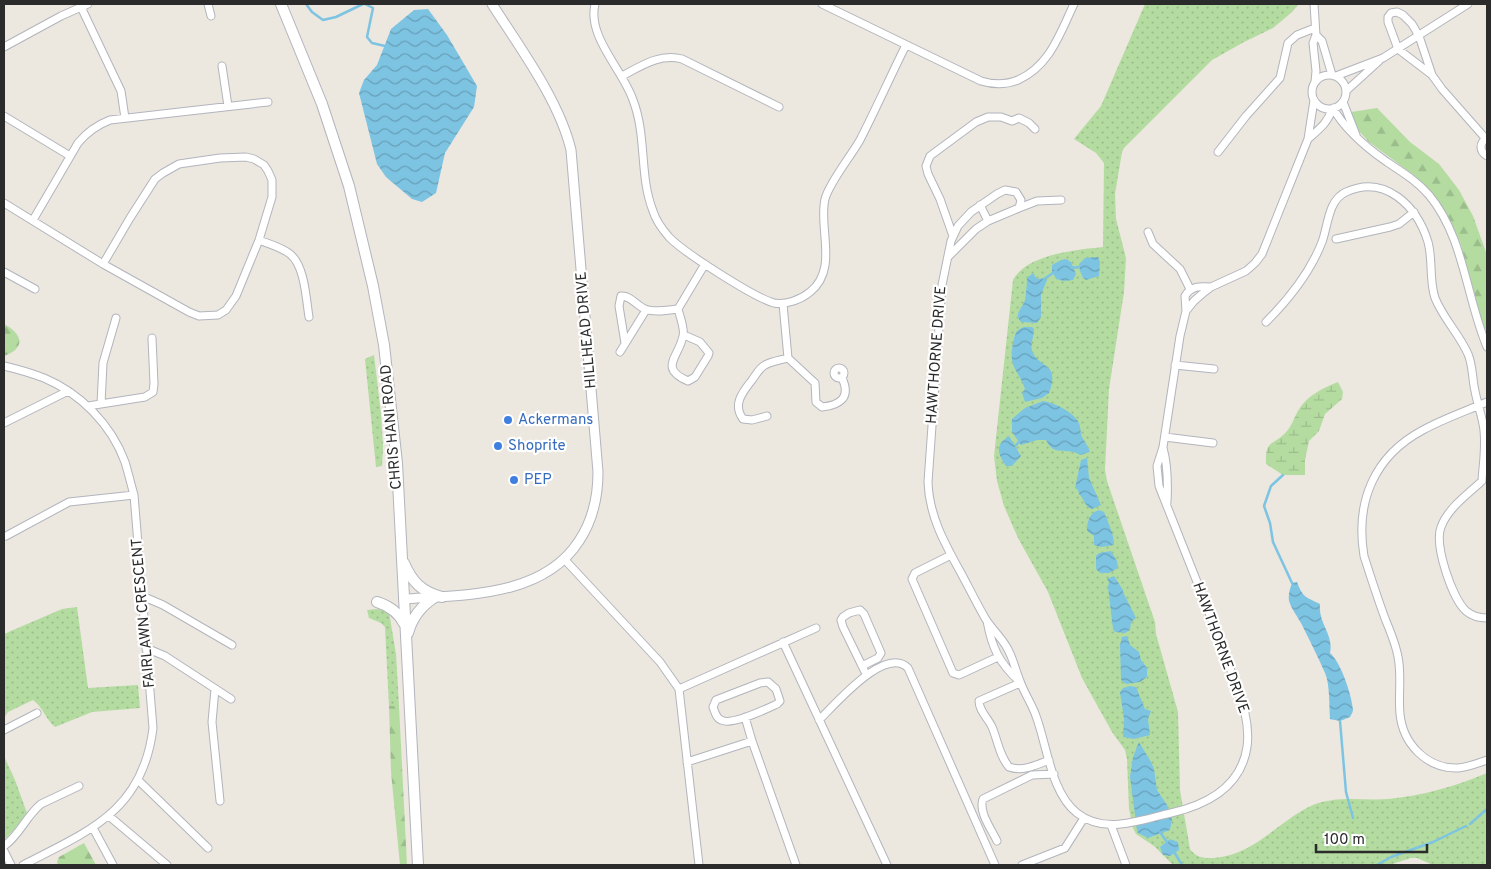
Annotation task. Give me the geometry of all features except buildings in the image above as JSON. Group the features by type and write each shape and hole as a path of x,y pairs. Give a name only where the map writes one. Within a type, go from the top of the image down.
{"main road":[{"name":"CHRIS HANI ROAD","path":"281,4 322,104 354,206 373,286 385,353 397,463 418,865"},
{"path":"402,557 416,584 426,592 439,597"},
{"path":"406,633 423,606 439,597"},
{"path":"378,602 389,606 397,612 406,633"}],"street":[{"path":"208,4 212,16"},
{"name":"HILLHEAD DRIVE","path":"404,599 439,597 517,586 546,574 565,560 584,534 596,503 598,481 572,150 554,103 492,4"},
{"path":"595,4 594,16 598,35 622,76 634,100 640,119 646,184 653,212 659,225 677,245 705,264 758,296 783,304 799,299 814,289 819,282 823,273 826,246 825,197 859,142 906,45"},
{"path":"822,4 981,81 1004,84 1028,75 1046,59 1074,4"},
{"path":"1314,4 1316,31 1313,43 1316,70 1312,91 1314,100 1321,107 1333,109 1343,102"},
{"path":"1315,82 1323,76 1334,76 1383,58 1468,4"},
{"path":"4,47 84,5 121,91 125,118"},
{"path":"1432,75 1398,50 1388,22 1388,17 1391,13 1397,12 1403,15 1412,24 1419,36 1432,75 1442,90 1486,138 1481,146 1482,153 1487,156"},
{"path":"1316,31 1322,41 1334,76 1343,82 1346,91"},
{"path":"1218,152 1246,116 1280,78 1288,43 1297,35 1316,31"},
{"path":"622,76 654,60 674,57 682,59 779,107"},
{"path":"1356,135 1343,102 1346,91 1383,58"},
{"path":"222,66 228,106"},
{"name":"HAWTHORNE DRIVE","path":"1019,208 1021,204 1019,195 1011,190 1005,190 971,212 958,226 951,241 942,285 928,482 929,498 932,514 951,555 986,620 1013,659 1020,683 1036,715 1061,794 1068,805 1090,822 1111,825 1131,822 1175,812 1204,803 1214,797 1231,781 1243,761 1247,749 1248,726 1246,713 1159,486 1157,466 1165,437 1182,324 1186,312 1194,300 1211,288 1246,271 1262,254 1308,139 1314,100"},
{"path":"33,220 84,135 110,120 268,102"},
{"path":"1333,109 1344,125 1374,153 1416,182 1436,205 1451,231 1484,332 1487,347"},
{"name":"HAWTHORNE DRIVE","path":"1308,139 1324,124 1333,109"},
{"path":"4,116 70,156"},
{"path":"953,236 940,199 928,174 926,166 930,156 976,122 988,117 1001,117 1012,121 1019,118 1029,123 1035,129"},
{"path":"4,203 103,264 189,312 199,316 218,315 226,310 236,296 258,240 273,191 272,180 264,165 246,157 220,158 179,164 171,167 155,179 103,264"},
{"path":"1266,322 1301,282 1322,243 1333,205 1344,193 1366,187 1380,188 1402,198 1414,212 1428,242 1431,257 1432,287 1436,299 1469,357 1484,432 1485,484 1462,499 1445,519 1440,528 1438,546 1460,604 1472,616 1487,618"},
{"path":"948,257 966,238 988,221 1037,202 1061,200"},
{"path":"980,205 988,221"},
{"path":"1336,239 1399,224 1414,212"},
{"path":"1148,232 1153,244 1180,269 1190,289"},
{"path":"258,240 279,248 296,259 302,277 309,317"},
{"path":"684,335 700,342 709,353 695,377 688,381 675,373 672,365 684,335 678,309 705,264"},
{"path":"4,272 35,289"},
{"path":"1186,312 1185,296 1190,289 1197,287 1211,288"},
{"path":"625,343 619,306 620,298 623,295 646,310 678,309"},
{"path":"783,304 788,358 815,383 816,402 818,405 822,407 833,406 843,399 842,378"},
{"path":"620,352 646,310"},
{"path":"101,404 103,364 116,318"},
{"path":"88,406 145,397 153,392 152,338"},
{"path":"768,416 752,420 743,419 739,411 738,400 762,367 788,358"},
{"name":"FAIRLAWN CRESCENT","path":"4,366 43,378 68,391 88,406 100,420 125,462 134,495 152,728 150,746 138,780 124,800 109,816 93,828 28,864"},
{"path":"1175,366 1214,369"},
{"path":"4,423 68,391"},
{"path":"1487,402 1425,428 1402,443 1390,454 1377,472 1368,490 1363,508 1361,540 1370,577 1398,656 1401,685 1400,712 1406,737 1413,748 1423,757 1445,767 1472,766 1487,760"},
{"path":"1165,437 1213,443"},
{"name":"HAWTHORNE DRIVE","path":"1163,447 1167,466 1167,505"},
{"path":"1157,466 1167,466"},
{"path":"1159,486 1168,484"},
{"path":"6,536 69,502 134,495"},
{"path":"951,555 915,573 912,579 953,673 959,675 996,654 1005,645"},
{"path":"565,560 660,662 679,689 698,865"},
{"path":"142,596 163,605 232,644"},
{"path":"862,666 878,658 881,653 864,614 860,610 856,610 843,617 842,623 862,666 866,674"},
{"name":"HAWTHORNE DRIVE","path":"986,620 996,654 1002,664 1020,683"},
{"path":"679,689 816,628"},
{"path":"783,642 887,865"},
{"path":"146,648 170,658 231,699"},
{"path":"1002,664 1013,659"},
{"path":"819,720 866,674 889,664 899,663 908,668 995,865"},
{"path":"768,682 772,684 779,696 778,703 745,717 729,722 720,720 715,713 714,704 716,700 760,683 768,682"},
{"path":"1020,683 979,701 980,708 991,726 1000,752 1009,767 1016,770 1028,768 1049,760"},
{"path":"215,689 212,722 220,801"},
{"path":"4,730 37,712"},
{"path":"745,717 796,865"},
{"path":"687,762 752,741"},
{"path":"997,841 982,810 981,802 983,799 1032,775 1054,774"},
{"path":"138,780 208,848"},
{"path":"4,846 17,834 41,804 79,786"},
{"path":"109,816 167,865"},
{"path":"1022,865 1065,848 1084,818"},
{"path":"1111,825 1126,865"},
{"path":"93,828 113,865"},
{"path":"4,851 11,865"}],"green space":[{"path":"1145,4 1299,4 1273,28 1212,60 1124,148 1115,194 1116,219 1126,258 1124,292 1109,389 1105,470 1107,481 1155,622 1156,634 1178,712 1180,790 1190,849 1196,855 1203,858 1225,856 1239,852 1252,845 1300,812 1322,802 1341,799 1388,799 1413,796 1451,786 1487,773 1487,865 1433,865 1417,858 1411,858 1389,865 1173,865 1154,846 1136,834 1133,828 1129,809 1125,750 1112,732 1082,678 1048,592 1018,538 1004,506 997,481 994,456 1013,280 1029,264 1041,259 1066,252 1103,247 1104,163 1096,153 1074,139 1101,106"},
{"path":"1377,108 1410,142 1439,164 1459,190 1473,216 1487,255 1487,328 1484,330 1460,242 1444,211 1415,176 1369,142 1357,129 1351,112"},
{"path":"4,324 18,336 19,345 11,353 4,356"},
{"path":"374,355 383,447 382,466 376,467 365,359"},
{"path":"1338,382 1343,392 1342,399 1325,414 1319,431 1309,441 1305,460 1305,475 1283,475 1266,464 1269,446 1287,431 1301,406 1310,397"},
{"path":"77,607 88,688 138,685 140,708 92,712 55,727 33,700 8,712 4,718 4,634 62,609"},
{"path":"377,609 389,612 396,654 399,706 389,706 385,627 381,623 369,618 367,610"},
{"path":"389,706 399,706 407,865 400,865 391,772"},
{"path":"4,756 27,813 4,840"},
{"path":"84,843 96,865 58,865 59,857"}],"water":[{"path":"428,9 447,35 477,86 474,107 445,153 436,193 422,202 412,199 386,177 377,164 359,93 364,80 377,65 391,29 414,10"},
{"path":"1098,257 1100,262 1099,276 1086,280 1083,278 1079,264 1085,258"},
{"path":"1066,259 1071,262 1076,274 1073,280 1064,281 1056,279 1052,271 1052,265"},
{"path":"1033,273 1037,279 1045,278 1047,280 1041,295 1041,317 1037,323 1021,322 1018,313 1025,300 1027,278"},
{"path":"1024,327 1032,327 1034,329 1033,353 1049,368 1052,376 1049,393 1042,398 1025,402 1022,393 1025,389 1014,368 1012,358 1015,335 1017,331"},
{"path":"1043,401 1062,408 1075,417 1090,452 1080,455 1070,451 1053,449 1046,440 1037,440 1021,445 1012,432 1012,419 1025,408"},
{"path":"1009,436 1021,456 1012,466 1006,466 999,450 1001,443"},
{"path":"1087,458 1089,478 1101,505 1092,509 1086,505 1075,488 1081,460"},
{"path":"1099,510 1104,512 1112,532 1114,545 1101,547 1094,545 1094,536 1087,531 1089,518"},
{"path":"1111,551 1117,561 1118,568 1109,573 1100,573 1096,569 1096,556 1099,553"},
{"path":"1114,576 1136,618 1131,622 1130,630 1125,633 1115,632 1113,629 1109,582 1107,579"},
{"path":"1297,582 1301,591 1306,596 1320,604 1321,617 1330,640 1330,653 1342,671 1348,688 1353,711 1350,717 1340,721 1330,719 1327,678 1289,601 1292,583"},
{"path":"1127,636 1130,645 1139,652 1141,660 1147,668 1147,677 1140,682 1126,684 1121,680 1120,645 1122,637"},
{"path":"1136,687 1145,709 1151,711 1148,719 1150,735 1134,739 1123,737 1124,719 1120,692 1123,688"},
{"path":"1139,742 1154,769 1157,790 1167,805 1172,819 1170,830 1148,838 1138,833 1137,830 1130,777 1133,757"},
{"path":"1170,839 1178,842 1179,850 1170,856 1163,855 1160,847"}],"waterway":[{"path":"306,4 312,12 323,20 336,17 363,4"},
{"path":"365,4 373,8 367,37 372,43 385,46"},
{"path":"1071,268 1079,267"},
{"path":"1044,279 1056,271"},
{"path":"1016,445 1019,442"},
{"path":"1283,475 1271,486 1264,506 1270,523 1273,542 1292,583"},
{"path":"1340,721 1346,792 1353,818"},
{"path":"1470,824 1487,809"},
{"path":"1377,865 1391,857 1433,842 1466,826"},
{"path":"1160,832 1167,842"},
{"path":"1173,850 1182,865"}],"place":[{"name":"Ackermans","path":"508,420"},
{"name":"Shoprite","path":"498,446"},
{"name":"PEP","path":"514,480"}]}
